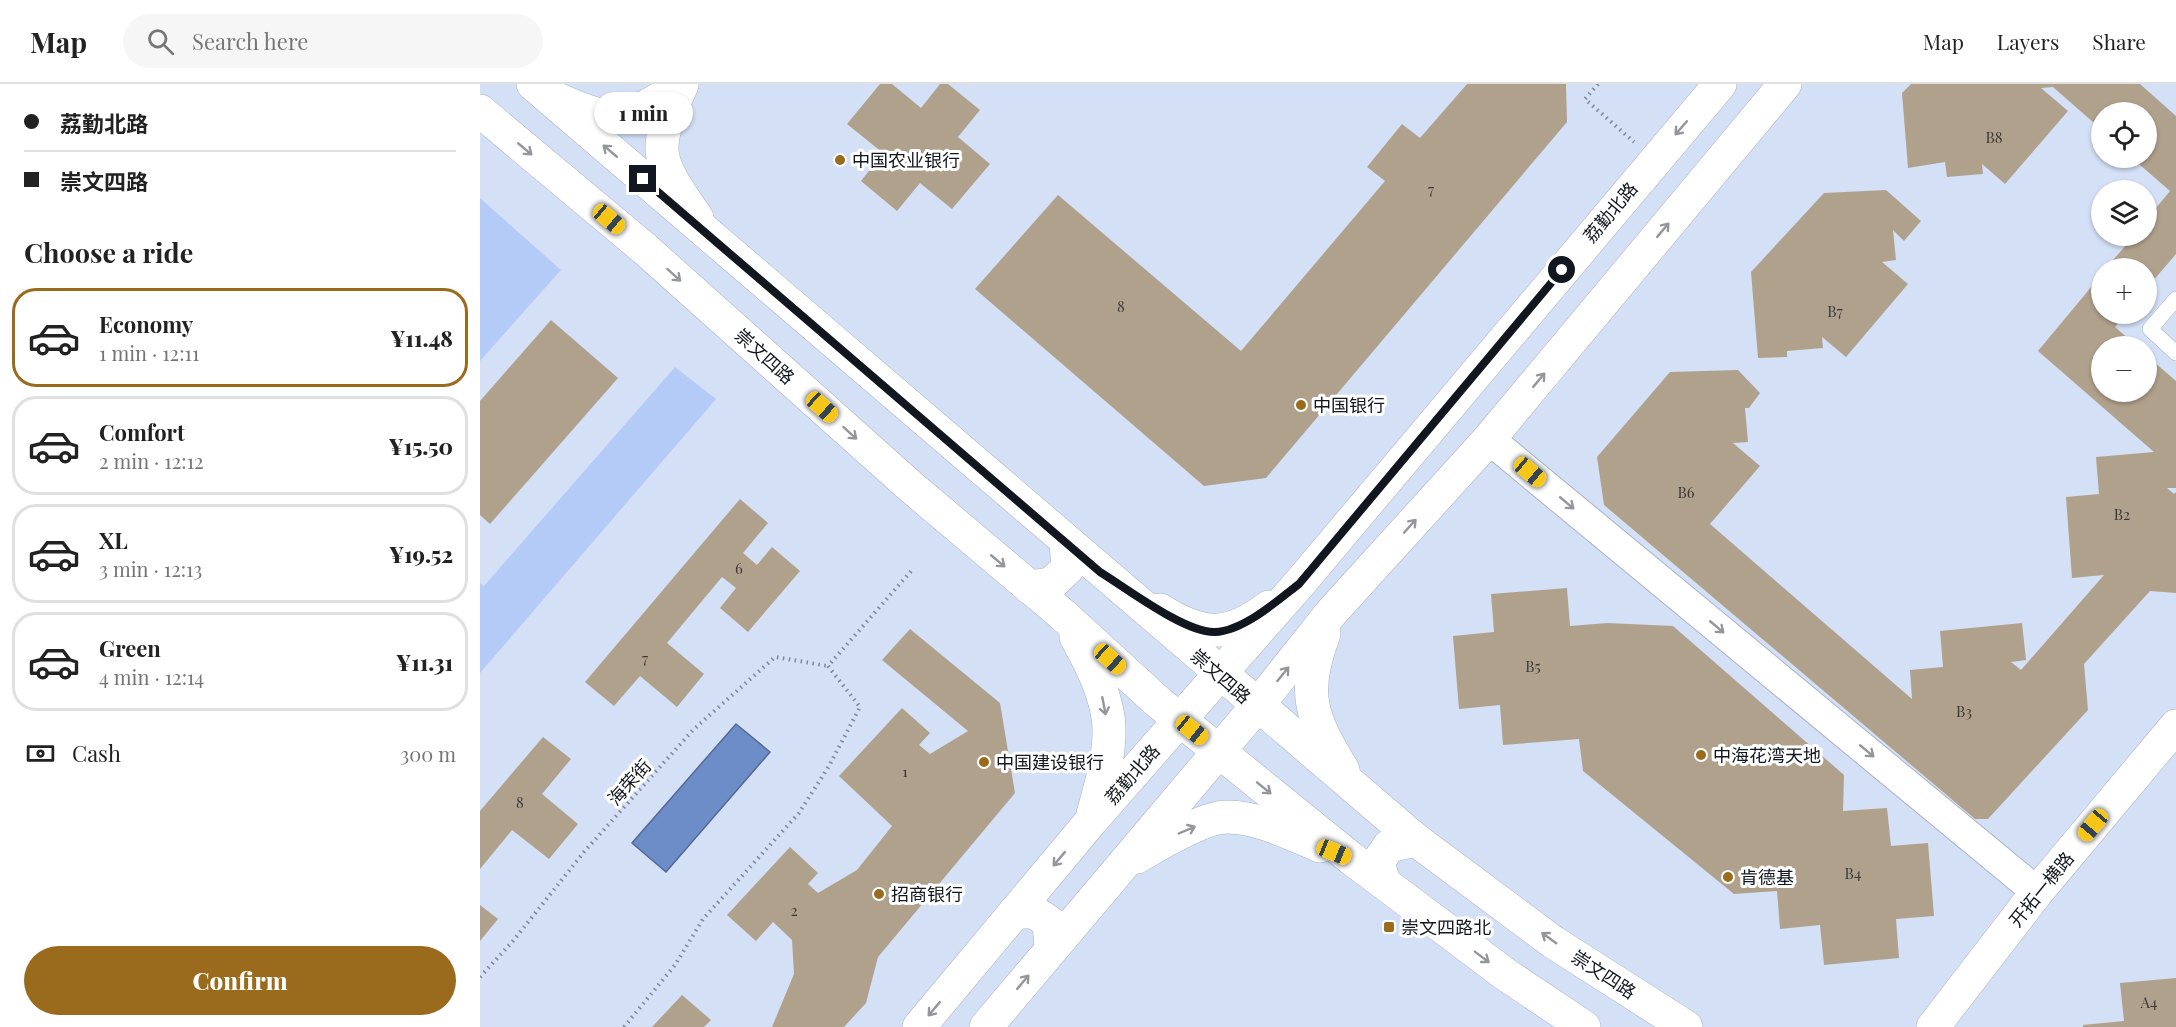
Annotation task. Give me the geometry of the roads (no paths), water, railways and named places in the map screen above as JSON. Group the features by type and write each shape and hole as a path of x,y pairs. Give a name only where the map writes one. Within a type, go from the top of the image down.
{"main road":[{"path":"538,88 595,115 621,118 648,106 683,84"},
{"path":"683,84 666,120 660,150 669,177 711,237"},
{"name":"荔勤北路","path":"919,1027 1092,820 1299,584 1720,84"},
{"path":"986,1027 1257,706 1331,613 1489,439 1785,84"},
{"name":"崇文四路","path":"538,88 1066,543 1416,840 1553,942 1686,1027"},
{"name":"崇文四路","path":"480,111 645,249 910,486 1062,615 1179,719 1352,859 1505,975 1584,1027"},
{"path":"1029,587 1051,584 1068,568 1066,543"},
{"path":"1100,572 1180,622 1214,632 1256,616 1299,584"},
{"path":"1331,613 1311,673 1312,708 1326,739 1355,790"},
{"path":"1062,615 1100,686 1110,731 1104,774 1092,820"},
{"name":"开拓一横路","path":"1933,1027 2037,892 2176,726"},
{"path":"1118,868 1185,830 1225,817 1258,821 1352,859"},
{"path":"1384,883 1378,862 1389,846 1416,840"},
{"path":"1015,912 1034,912 1049,922 1052,948"}],"street":[{"path":"1489,439 2037,892"}],"lane":[{"path":"2176,299 2150,329 2176,353"}],"place":[{"name":"中国农业银行","path":"840,160"},
{"name":"中国银行","path":"1301,405"},
{"name":"中海花湾天地","path":"1701,755"},
{"name":"中国建设银行","path":"984,762"},
{"name":"肯德基","path":"1728,877"},
{"name":"招商银行","path":"879,894"},
{"name":"崇文四路北","path":"1389,927"}]}
